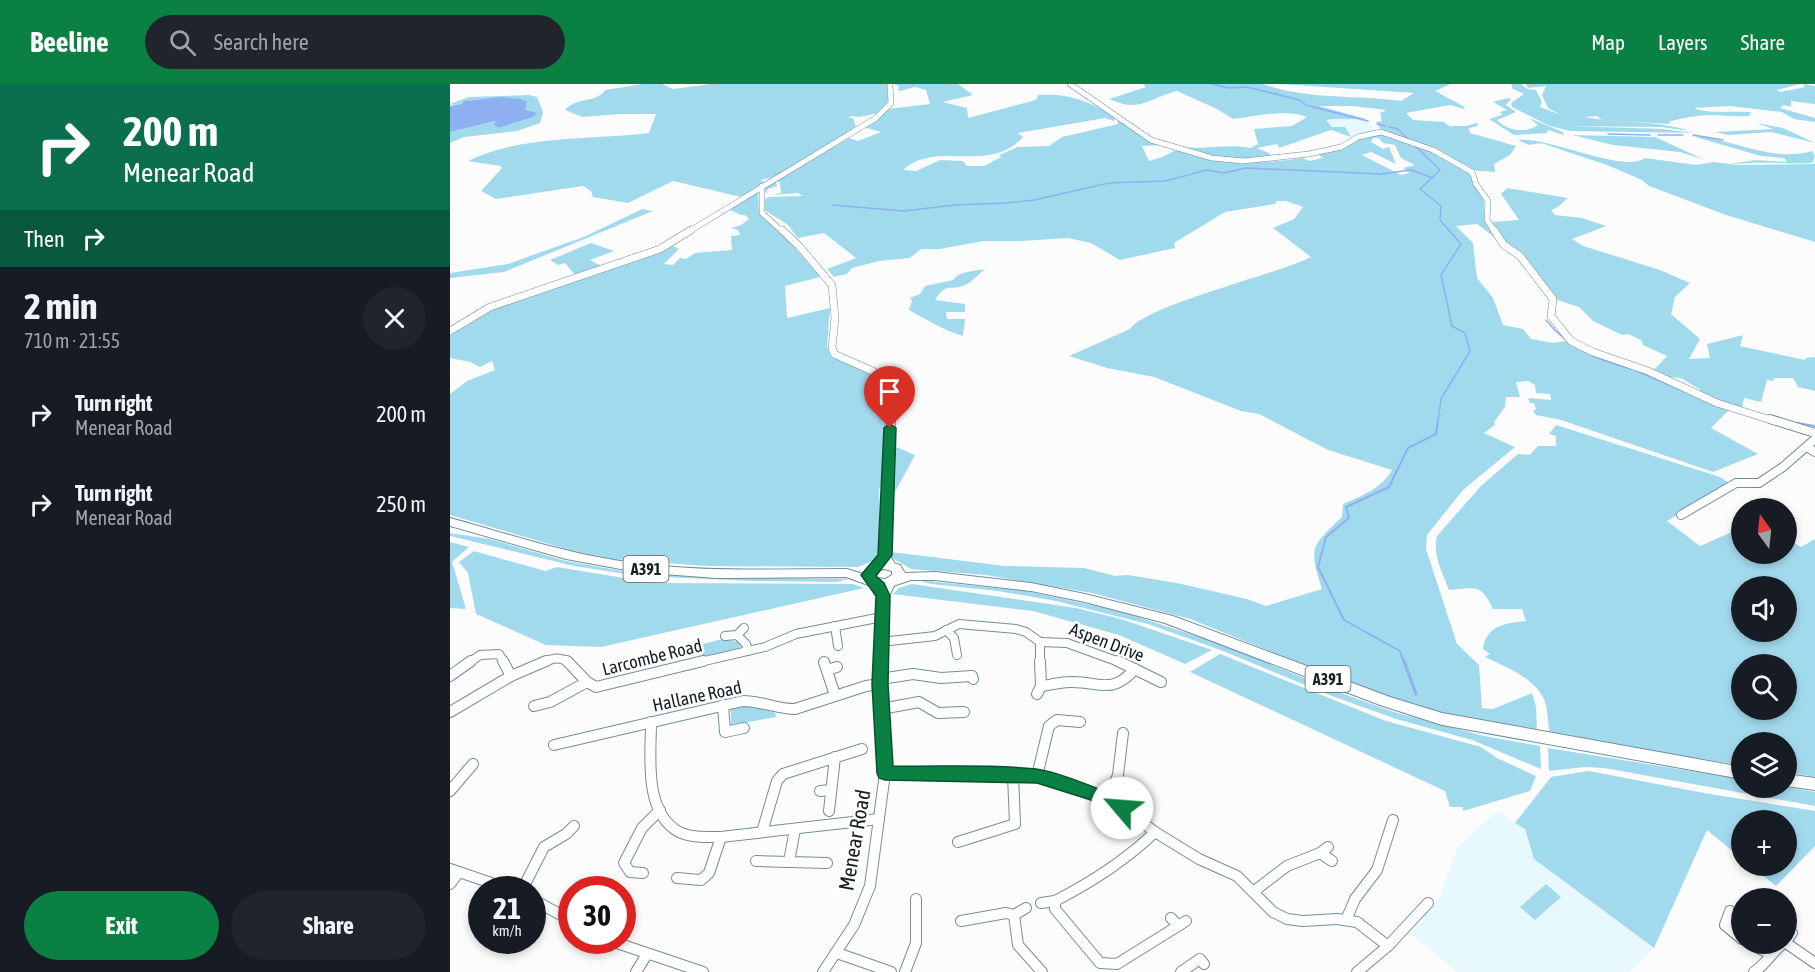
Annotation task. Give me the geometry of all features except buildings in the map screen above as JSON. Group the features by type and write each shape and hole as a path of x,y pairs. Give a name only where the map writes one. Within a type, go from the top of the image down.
{"highway":[{"name":"A391","path":"450,522 531,546 593,561 638,568 696,573 874,575"},
{"path":"891,563 899,574 892,582 874,575 891,563"},
{"name":"A391","path":"891,563 918,576"},
{"name":"A391","path":"892,582 918,576 1031,587 1126,608 1168,619 1385,700 1442,718 1731,771"},
{"path":"1797,782 1815,784"}],"street":[{"path":"450,331 490,307 660,249 881,114 892,101 890,84"},
{"path":"1070,84 1151,140 1212,158 1243,161 1309,154 1341,147 1358,137 1381,132 1433,150 1472,172 1476,184 1488,201 1487,220 1504,245 1520,256 1553,299 1551,316 1571,341 1593,352 1648,371 1717,403 1815,433"},
{"path":"762,186 762,213 799,246 832,285 835,318 832,347 834,354 879,374 892,396 891,563"},
{"path":"1681,515 1736,483 1759,483 1783,467 1815,439"},
{"path":"1807,447 1815,452"},
{"path":"874,575 883,596"},
{"name":"Menear Road","path":"823,972 854,925 870,886 885,773 880,682 883,596 892,582"},
{"name":"Larcombe Road","path":"450,712 511,676 544,661 562,658 572,664 587,682 596,687 603,687 641,675 765,647 796,634 882,617"},
{"path":"881,642 934,636 959,624 1016,629 1040,642 1039,690 1076,682 1100,687 1113,686 1126,680 1135,669"},
{"path":"835,626 841,642"},
{"path":"946,630 954,638 957,655"},
{"path":"725,636 741,632 748,651"},
{"name":"Aspen Drive","path":"1040,642 1051,639 1061,641 1135,669 1161,682"},
{"path":"450,676 480,655 499,654 511,676"},
{"path":"829,666 835,695"},
{"name":"Hallane Road","path":"554,745 723,705 754,701 783,709 795,709 812,706 835,695 913,674 941,678 972,675"},
{"path":"541,706 587,682"},
{"path":"881,709 919,702 938,713 964,712"},
{"path":"723,705 725,732 744,728"},
{"path":"1037,776 1049,726 1057,720 1080,722"},
{"path":"651,722 653,793 660,810 676,830 697,836 721,837 879,819"},
{"path":"1108,800 1118,775 1123,734"},
{"path":"762,832 777,781 783,774 862,749"},
{"path":"829,811 826,791 835,757"},
{"path":"450,791 472,764"},
{"path":"885,773 1037,776 1108,800 1198,859 1237,876 1273,912 1287,919 1303,921 1357,922 1388,946"},
{"path":"958,842 1015,824 1013,775"},
{"path":"643,873 630,872 624,863 642,828 660,810"},
{"path":"1346,920 1350,903 1374,876 1385,850 1393,820"},
{"path":"531,876 542,850 550,841 566,836 574,826"},
{"path":"789,862 795,829"},
{"path":"1041,903 1055,901 1095,880 1133,853 1155,832"},
{"path":"677,878 701,880 709,873 721,837"},
{"path":"1253,892 1287,866 1324,850 1332,861"},
{"path":"756,861 827,863"},
{"path":"450,884 454,871 469,876"},
{"path":"905,972 916,943 916,899"},
{"path":"1055,901 1055,909 1100,963 1117,964 1178,922"},
{"path":"1357,972 1388,946 1428,903"},
{"path":"961,921 1006,913 1014,915 1026,908"},
{"path":"1730,910 1725,925 1731,930"},
{"path":"1014,915 1018,945 1041,972"},
{"path":"1797,948 1815,963"},
{"path":"636,950 703,972"},
{"path":"837,952 891,972"},
{"path":"636,972 647,954"},
{"path":"1754,972 1768,962 1771,954"},
{"path":"1181,972 1200,959 1204,964"}],"shaded area":[{"path":"643,84 662,84 673,89 711,84 887,84 888,101 879,113 859,117 851,116 849,118 853,118 856,126 796,166 771,178 760,180 764,182 741,197 673,181 628,203 593,197 591,191 583,186 496,199 481,191 502,168 468,161 488,153 556,140 649,133 656,114 582,117 565,110 575,103 597,97 605,90"},
{"path":"893,84 958,84 973,95 943,102 967,108 968,118 1036,100 1038,95 1049,94 1078,99 1115,117 1114,121 1105,118 1018,133 1023,137 1009,148 995,154 931,157 916,161 903,170 916,171 940,160 963,161 967,166 984,166 1001,157 999,155 1018,147 1049,146 1062,137 1118,124 1118,119 1150,141 1162,145 1142,146 1149,161 1176,150 1238,161 1302,158 1309,161 1323,158 1318,154 1344,148 1359,138 1383,133 1376,122 1382,121 1380,113 1386,110 1352,106 1319,106 1366,119 1326,120 1332,127 1345,127 1351,137 1331,130 1279,148 1277,144 1257,148 1271,154 1250,160 1238,160 1179,147 1251,148 1258,144 1254,129 1292,126 1307,117 1280,113 1233,119 1177,91 1136,105 1109,99 1146,87 1143,84 1263,84 1297,93 1401,101 1414,93 1280,84 1451,84 1435,91 1465,107 1464,109 1450,105 1406,113 1413,120 1444,122 1456,131 1450,126 1477,123 1478,126 1469,128 1470,133 1516,146 1510,155 1494,164 1495,172 1467,170 1484,201 1484,220 1498,240 1477,224 1456,226 1473,243 1477,278 1493,298 1503,325 1523,329 1531,339 1553,343 1566,341 1583,351 1634,367 1729,410 1711,428 1758,454 1713,472 1561,420 1536,415 1533,411 1536,409 1534,403 1530,403 1528,398 1551,400 1550,394 1536,393 1535,385 1528,381 1516,382 1520,397 1506,397 1505,407 1494,422 1495,425 1484,433 1515,447 1463,490 1427,535 1426,549 1457,644 1479,665 1482,708 1493,709 1532,693 1536,707 1537,731 1433,711 1344,681 1190,619 1092,593 986,575 911,569 890,557 891,552 1005,566 1084,568 1115,576 1128,575 1177,583 1247,599 1266,606 1322,589 1314,556 1318,542 1342,517 1343,504 1376,487 1392,470 1328,450 1259,414 1241,411 1154,377 1107,368 1069,356 1130,329 1160,310 1311,257 1273,228 1294,219 1303,207 1286,201 1225,212 1174,243 1175,248 1120,260 1091,243 1068,238 984,241 940,249 921,249 910,258 879,261 852,268 847,274 834,277 827,269 856,258 824,233 798,238 787,224 764,210 763,201 768,197 803,196 798,193 772,195 781,193 780,183 776,180 777,186 768,189 766,194 764,187 769,183 849,138 858,141 881,132 863,127 888,109 930,104 926,90 915,87 900,91 899,86","holes":["1373,138 1379,138 1383,143 1395,145 1401,158 1415,165 1403,168 1410,173 1401,175 1362,155 1371,152 1396,164 1389,147 1383,149 1371,142"]},
{"path":"1511,84 1521,84 1527,89 1536,90 1542,102 1540,107 1561,115 1548,108 1542,95 1546,86 1528,88 1526,84 1800,84 1777,90 1780,92 1805,87 1803,84 1815,86 1815,104 1791,101 1791,107 1784,105 1780,108 1815,118 1815,122 1794,119 1782,112 1730,106 1694,108 1712,112 1751,112 1749,116 1695,116 1671,121 1669,124 1610,121 1665,125 1690,131 1661,127 1568,126 1664,129 1693,133 1570,131 1550,126 1512,107 1511,103 1524,94 1513,89"},
{"path":"529,95 537,97 543,112 540,123 517,131 464,137 450,143 450,132 497,121 499,128 533,117 524,110 521,99 472,100 450,104 469,97"},
{"path":"1511,99 1506,105 1516,112 1497,120 1501,124 1516,130 1527,130 1538,125 1529,118 1563,132 1564,135 1548,130 1547,133 1514,135 1489,119 1502,115 1500,112 1507,110 1493,102"},
{"path":"1339,117 1353,120 1366,119 1379,132 1351,137 1345,127 1332,127 1325,120"},
{"path":"1757,123 1783,128 1815,143 1771,132 1728,135 1715,132 1773,129"},
{"path":"1572,135 1655,137 1705,160 1680,152 1613,145"},
{"path":"1692,136 1782,154 1812,151 1815,156 1812,163 1729,165 1815,164 1815,242 1726,215 1649,186 1642,180 1607,165 1541,143 1529,145 1518,140 1548,143 1621,161 1635,162 1645,158 1696,165 1713,162 1731,164 1755,160 1787,162 1784,158 1761,156"},
{"path":"1507,188 1568,198 1551,210 1555,215 1582,218 1606,226 1572,239 1583,246 1660,270 1690,283 1675,297 1671,314 1700,339 1689,359 1710,358 1707,344 1743,335 1740,346 1805,360 1815,357 1815,391 1798,387 1793,378 1775,378 1773,381 1767,380 1761,402 1744,398 1742,409 1698,392 1701,390 1681,378 1667,377 1653,371 1667,356 1643,345 1641,340 1628,334 1622,335 1593,321 1579,307 1557,300 1538,275 1507,245 1492,222 1519,220 1501,194"},
{"path":"758,190 759,213 779,229 820,277 785,286 787,318 830,308 827,346 830,354 867,370 883,387 888,413 888,428 882,483 879,490 880,544 876,560 858,567 706,566 612,559 566,549 450,515 450,394 467,381 495,370 492,361 480,367 470,362 450,358 450,334 485,311 671,245 679,249 664,264 673,265 680,258 686,259 695,253 732,250 731,236 740,235 738,230 731,228 749,219 745,215 728,209"},
{"path":"642,209 653,211 504,272 450,278 450,273 508,264 586,236"},
{"path":"591,243 614,251 590,260 603,267 576,276 565,263 558,265 550,260"},
{"path":"985,269 965,285 946,289 935,300 965,304 965,312 946,312 947,319 965,319 963,336 942,328 909,310 912,301 910,298 920,294 925,286 953,280 967,272"},
{"path":"1556,425 1720,477 1731,484 1667,521 1700,546 1731,532 1731,564 1797,564 1797,545 1801,547 1815,539 1815,777 1797,774 1797,732 1731,732 1731,763 1550,735 1545,702 1535,686 1520,674 1485,657 1490,654 1483,649 1488,635 1505,624 1526,621 1522,609 1493,609 1485,595 1476,589 1449,590 1437,557 1437,536 1481,486 1518,454 1530,455 1538,446 1556,446 1556,436 1549,434"},
{"path":"896,447 915,455 895,492"},
{"path":"450,533 490,539 566,561 628,572 719,577 849,579 836,582 753,581 639,576 574,566 450,536"},
{"path":"450,542 469,547 452,562 466,609 450,608"},
{"path":"474,551 545,571 557,567 654,583 853,584 864,588 601,647 546,645 476,614 468,573 459,562"},
{"path":"918,580 1025,591 1116,610 1218,643 1394,712 1484,736 1540,746 1541,769 1472,740 1396,719 1332,696 1223,651 1148,624 1056,601 998,591 931,584"},
{"path":"912,584 1076,608 1121,619 1212,650 1185,664 1119,635 1033,611 893,594 899,588"},
{"path":"722,639 739,642 741,648 702,658 703,644"},
{"path":"1220,654 1386,721 1481,747 1497,758 1536,776 1530,791 1463,811 1463,807 1450,807 1445,791 1190,672"},
{"path":"749,705 775,713 776,717 731,725 731,710"},
{"path":"1548,748 1731,777 1731,791 1604,768 1585,767 1549,771"},
{"path":"1589,771 1731,798 1815,811 1815,846 1797,864 1797,810 1731,810 1731,850 1707,830 1654,948 1534,859 1525,829 1515,823 1551,777"},
{"path":"1797,789 1815,792 1815,806 1771,798 1797,798"},
{"path":"1498,811 1525,829 1534,859 1654,948 1629,972 1458,972 1410,934 1439,899 1458,846"},
{"path":"1764,876 1786,876 1776,886"},
{"path":"1546,884 1561,897 1535,920 1520,907"}],"water":[{"path":"501,97 521,99 527,102 525,110 537,113 533,117 499,128 494,125 496,121 450,132 450,106 465,101"}],"waterway":[{"path":"1212,84 1229,88 1247,87 1300,100 1306,105 1368,121"},
{"path":"1377,124 1385,126"},
{"path":"1389,127 1398,129 1409,140"},
{"path":"1608,134 1650,135"},
{"path":"1658,135 1683,135"},
{"path":"1693,135 1723,140"},
{"path":"1413,144 1440,170 1432,178"},
{"path":"832,205 904,211 955,205 1007,203 1034,200 1109,183 1165,181 1207,170 1224,173 1246,168 1381,174 1411,170 1432,178"},
{"path":"1432,178 1420,189 1441,206 1440,220 1461,244 1441,275 1452,326 1465,333 1470,351 1441,399 1438,421"},
{"path":"1546,320 1564,338 1584,352 1631,369"},
{"path":"1637,371 1725,409"},
{"path":"1404,663 1400,651 1344,620 1318,567 1326,537 1349,518 1346,507 1389,487 1408,448 1436,434 1438,419"},
{"path":"1797,423 1815,426"},
{"path":"1404,661 1416,694"}],"route":[{"path":"890,428 885,555 884,559 868,575 871,582 879,586 883,596 880,684 885,773 1037,776 1097,795 1122,808"}]}
